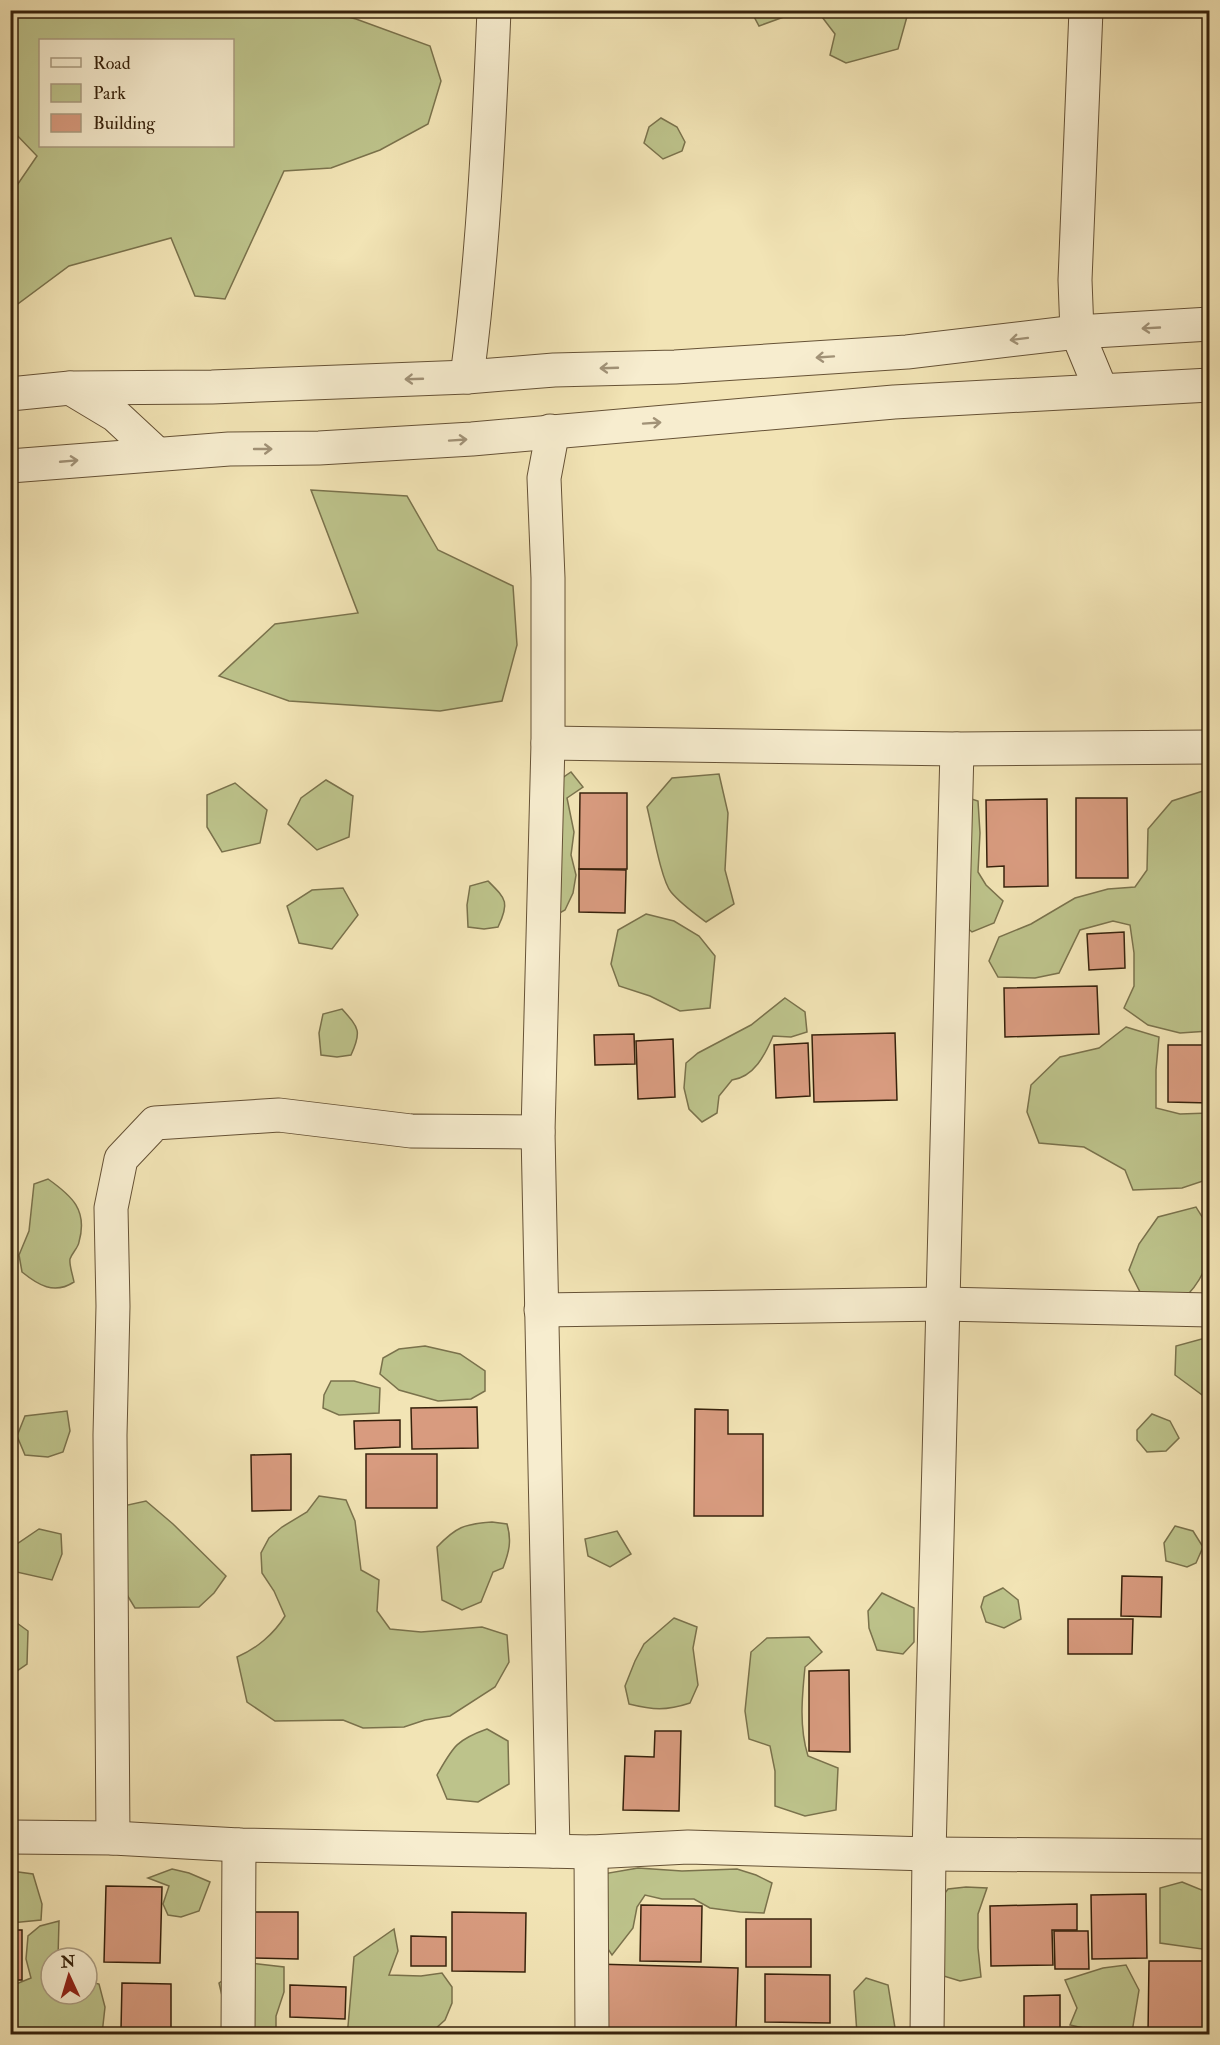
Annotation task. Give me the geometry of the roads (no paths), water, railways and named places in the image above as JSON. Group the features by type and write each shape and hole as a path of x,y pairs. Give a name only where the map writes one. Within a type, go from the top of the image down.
{"street":[{"path":"467,377 489,141 494,10"},
{"path":"1086,10 1075,280 1077,332 1101,390"},
{"path":"10,394 70,388 212,387 675,366 907,352 1077,332 1209,324"},
{"path":"10,466 229,449 319,448 472,439 894,402 1209,385"},
{"path":"70,388 115,415 157,454"},
{"path":"550,431 550,446 544,477 548,578 548,743 538,1131 554,1851"},
{"path":"548,743 957,749 1209,747"},
{"path":"927,2034 929,1854 957,749"},
{"path":"113,1838 111,1208 121,1159 155,1123 279,1114 411,1131 538,1131"},
{"path":"542,1310 943,1304 1209,1310"},
{"path":"10,1837 113,1838 239,1845 591,1852 688,1847 929,1854 1209,1856"},
{"path":"238,2034 239,1845"},
{"path":"591,1852 592,2034"}]}
